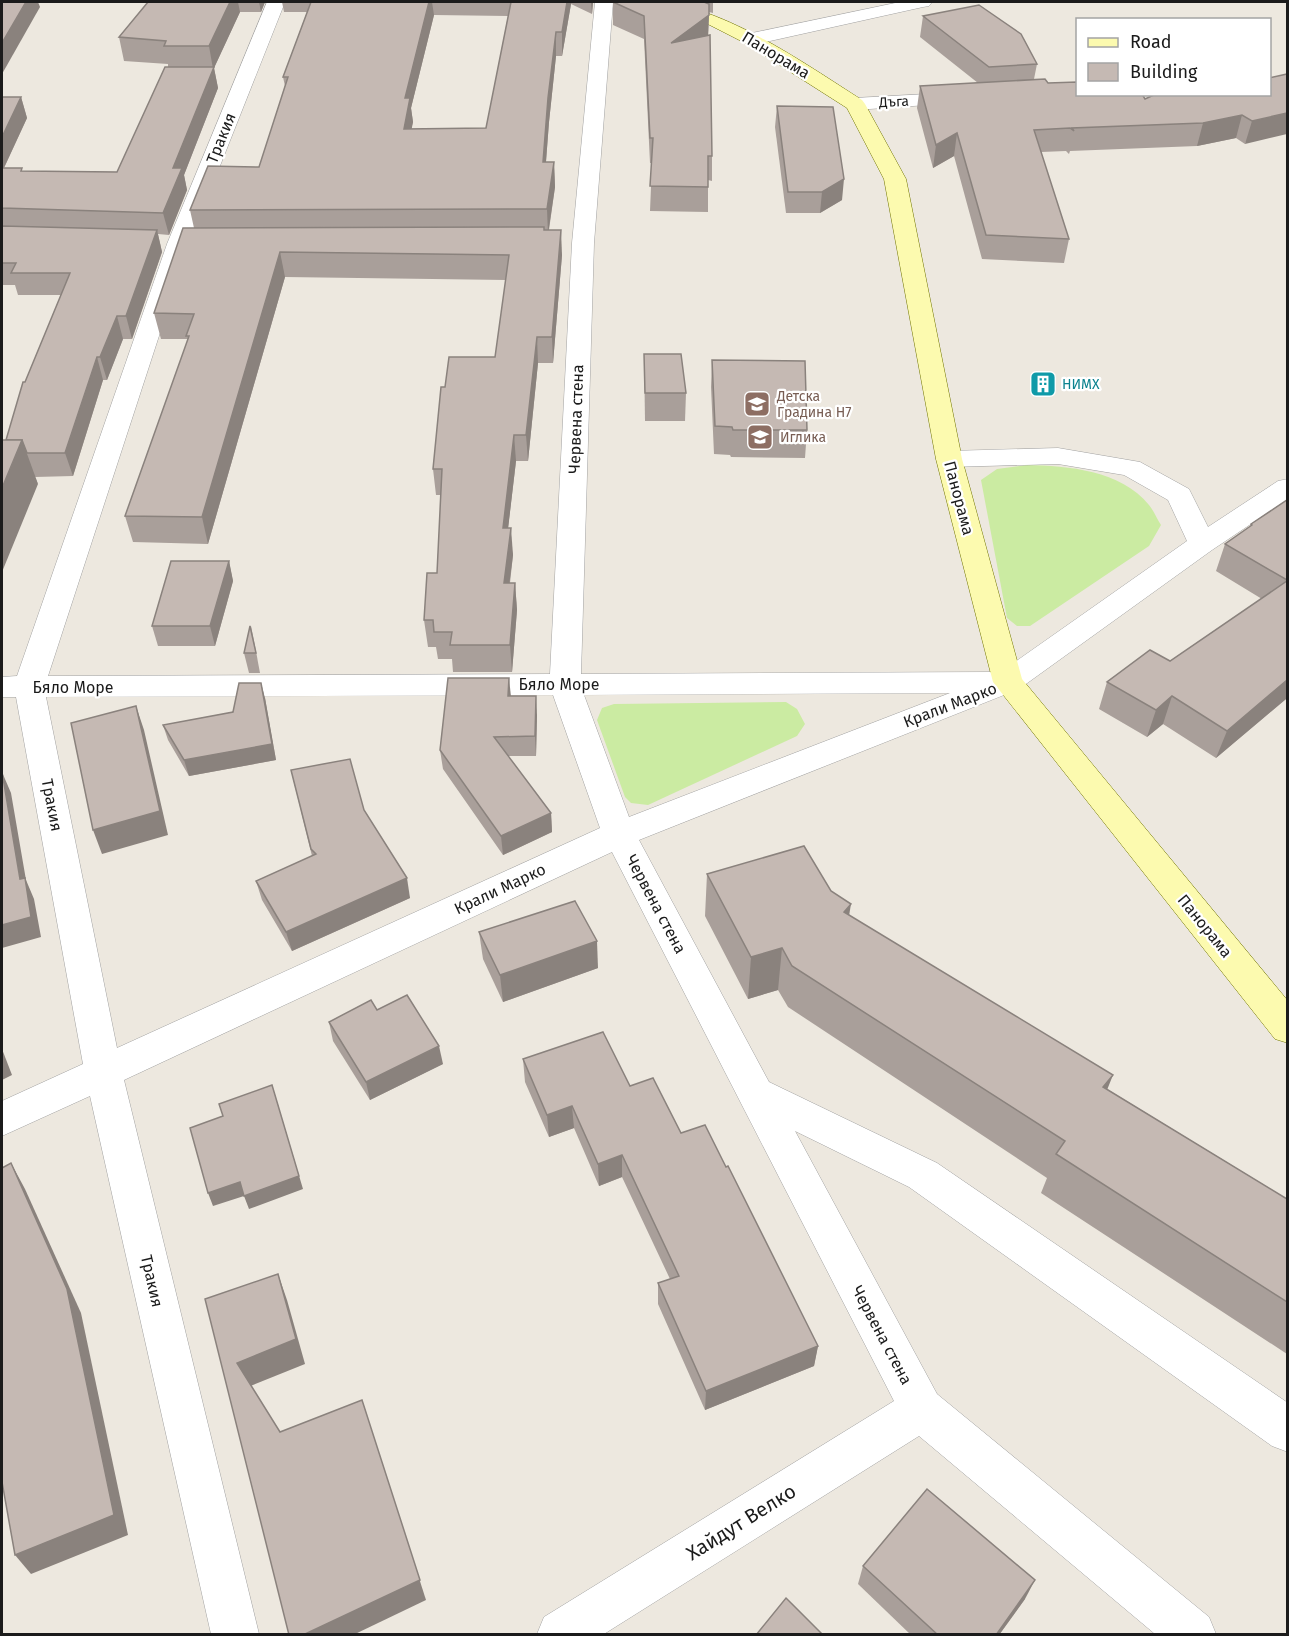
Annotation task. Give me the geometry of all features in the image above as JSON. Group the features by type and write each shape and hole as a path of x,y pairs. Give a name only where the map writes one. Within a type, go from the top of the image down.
{"street":[{"name":"Тракия","path":"235,1635 15,687 178,243 276,2"},
{"name":"Червена стена","path":"604,2 571,243 565,684 619,834 921,1409 1192,1635"},
{"name":"Панорама","path":"657,2 700,13 752,39 855,104 895,179 949,459 1008,682 1287,1028"},
{"path":"752,39 923,2"},
{"name":"Дъга","path":"855,104 984,97"},
{"path":"949,459 1058,456 1131,468 1179,495 1202,544"},
{"name":"Крали Марко","path":"2,1119 619,834 1008,682 1202,544 1287,487"},
{"name":"Бяло Море","path":"15,687 1008,682"},
{"path":"755,1094 923,1175 1287,1431"},
{"name":"Хайдут Велко","path":"561,1635 921,1409"}],"green space":[{"path":"1027,465 1076,469 1109,477 1137,493 1151,507 1161,525 1149,546 1030,626 1017,626 1007,618 981,480 997,469"},
{"path":"786,702 797,709 805,724 797,736 648,805 631,803 625,797 597,720 602,708 614,704"}],"building":[{"path":"2,2 26,2 2,43"},
{"path":"148,2 230,2 209,46 164,46 166,41 119,37"},
{"path":"311,2 429,2 405,98 410,98 404,129 486,128 511,2 567,2 562,32 556,32 548,98 543,162 554,162 547,209 190,210 208,166 259,167 288,77 283,77"},
{"path":"613,2 704,2 709,4 709,15 671,43 710,35 712,156 708,156 708,187 650,186 653,138 650,138 644,16"},
{"path":"979,5 1021,34 1037,64 989,67 923,16"},
{"path":"165,67 214,67 173,168 182,168 163,213 2,208 2,168 22,168 21,171 117,172"},
{"path":"1287,74 1287,113 1252,121 1242,115 1203,123 1072,128 1074,131 1070,128 1034,130 1069,239 986,235 957,133 936,145 920,86 1045,79 1048,83 1076,82 1076,96 1143,96 1145,99 1152,96 1271,96 1271,78"},
{"path":"2,97 21,97 2,137"},
{"path":"777,106 833,107 844,179 822,192 788,192"},
{"path":"2,226 157,230 126,316 117,316 100,357 97,357 65,453 27,453 22,440 6,440 23,382 25,382 70,273 11,273 16,263 2,263"},
{"path":"544,227 544,230 561,230 552,337 537,337 526,435 514,435 503,528 511,528 504,583 515,583 510,645 450,645 452,632 434,632 433,620 424,620 427,573 437,573 442,469 433,469 441,387 445,387 449,357 495,357 509,255 280,252 202,517 125,516 189,336 186,336 194,314 154,313 183,228"},
{"path":"644,354 681,354 686,393 645,393"},
{"path":"712,360 805,361 807,430 733,430 732,427 715,426"},
{"path":"2,440 22,440 2,488"},
{"path":"1287,500 1287,580 1225,544"},
{"path":"171,561 229,561 210,626 152,626"},
{"path":"1287,581 1287,680 1227,731 1172,696 1156,710 1107,682 1150,650 1170,661"},
{"path":"250,626 256,653 244,653"},
{"path":"448,678 509,678 508,696 536,696 535,736 494,737 551,813 501,836 440,750"},
{"path":"239,683 261,683 272,744 184,760 163,725 233,712"},
{"path":"136,706 160,811 93,830 71,723"},
{"path":"350,759 364,810 407,878 286,932 256,881 316,854 311,849 291,770"},
{"path":"2,772 20,879 25,878 31,917 2,925"},
{"path":"804,846 831,891 851,904 844,912 1113,1075 1103,1087 1287,1199 1287,1302 1056,1154 1065,1141 792,966 782,948 751,957 707,874"},
{"path":"575,901 597,941 500,975 479,932"},
{"path":"407,995 439,1046 366,1082 329,1022 371,1000 377,1010"},
{"path":"603,1032 630,1086 653,1078 681,1133 705,1125 726,1167 728,1166 818,1346 706,1391 658,1283 679,1276 622,1155 598,1164 572,1106 547,1115 523,1059"},
{"path":"272,1085 299,1176 244,1196 240,1182 208,1193 190,1128 223,1116 219,1104"},
{"path":"11,1163 67,1289 114,1515 15,1555 2,1482 2,1168"},
{"path":"278,1274 296,1339 237,1363 280,1432 362,1400 420,1580 303,1635 289,1635 205,1299"},
{"path":"927,1489 1035,1580 996,1635 938,1635 863,1566"},
{"path":"786,1598 823,1635 756,1635"}],"place":[{"name":"НИМХ","path":"1043,384"},
{"name":"Детска Градина Н7","path":"757,404"},
{"name":"Иглика","path":"760,437"}]}
